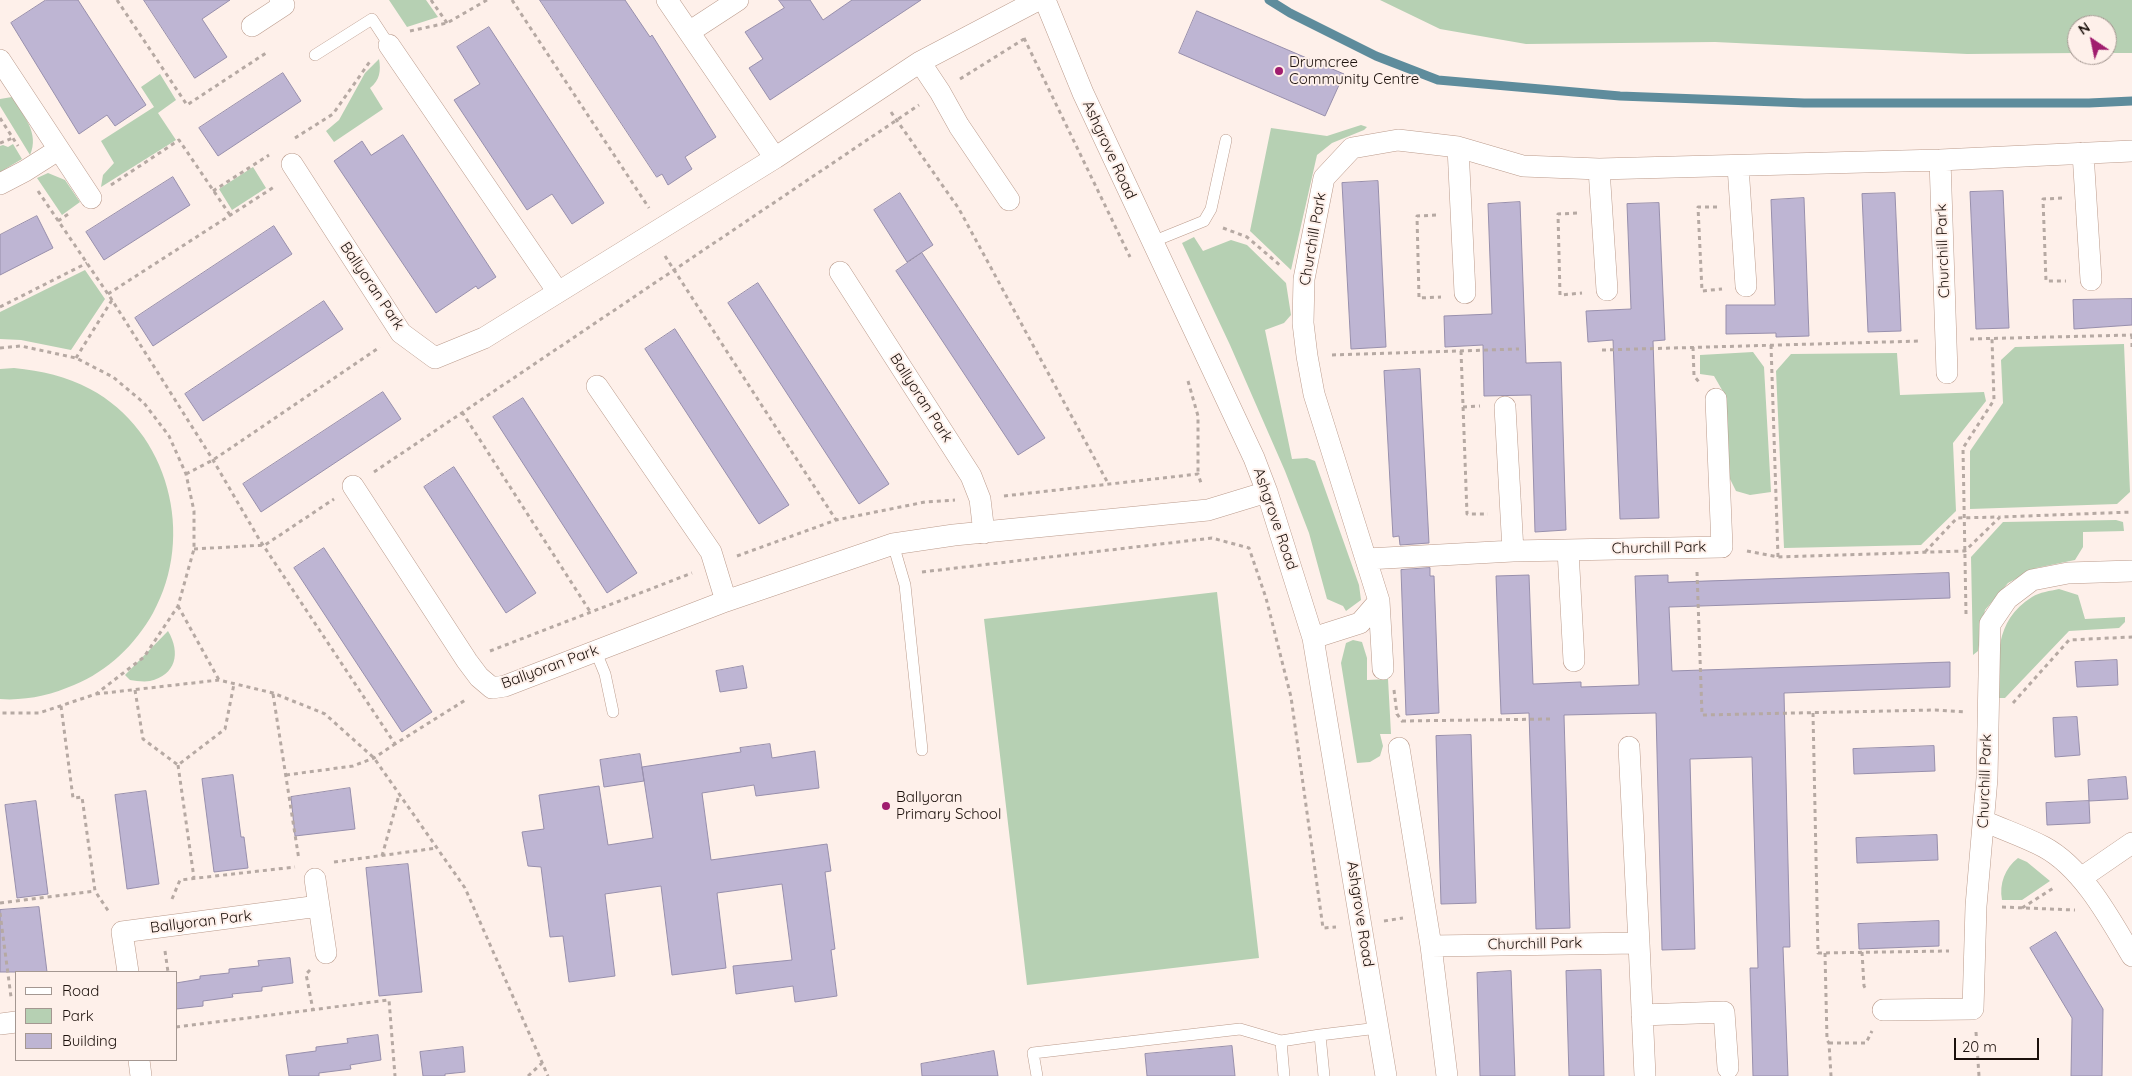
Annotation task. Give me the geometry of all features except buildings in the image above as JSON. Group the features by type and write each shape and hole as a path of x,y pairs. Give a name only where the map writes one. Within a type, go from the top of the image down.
{"street":[{"path":"252,26 284,5 280,0"},
{"path":"667,0 775,158"},
{"path":"689,32 738,0"},
{"name":"Ballyoran Park","path":"292,164 401,332 435,358 484,338 775,158 920,62 1038,0"},
{"name":"Ashgrove Road","path":"1044,0 1082,93 1254,458 1267,492 1314,638 1386,1076"},
{"path":"389,45 558,292"},
{"path":"0,60 91,198"},
{"path":"920,62 959,126 1009,200"},
{"name":"Churchill Park","path":"1383,669 1379,601 1314,394 1307,356 1304,323 1304,279 1324,178 1352,148 1398,140 1458,147 1523,166 1599,169 1940,160 2132,150"},
{"path":"1458,147 1465,293"},
{"path":"0,184 29,169 58,150"},
{"path":"2083,152 2091,280"},
{"name":"Churchill Park","path":"1940,160 1947,373"},
{"path":"1738,166 1746,286"},
{"path":"1599,169 1607,290"},
{"name":"Ballyoran Park","path":"840,272 971,476 980,499 984,533"},
{"path":"598,386 711,552 726,601"},
{"name":"Churchill Park","path":"1367,559 1513,551 1722,547 1716,399"},
{"path":"1505,407 1513,551"},
{"name":"Ballyoran Park","path":"353,486 467,661 479,677 492,688 506,686 726,601 893,544 954,534 984,533 1208,510 1267,492"},
{"path":"1568,550 1574,662"},
{"name":"Churchill Park","path":"1973,1010 1976,906 1984,821 1990,624 2007,599 2032,580 2068,573 2132,571"},
{"path":"1314,638 1360,623 1379,601"},
{"path":"1630,747 1645,1076"},
{"path":"1399,748 1431,946 1447,1076"},
{"path":"1984,821 2045,848 2078,875 2103,908 2132,956"},
{"path":"2078,875 2132,843"},
{"path":"315,879 326,953"},
{"name":"Ballyoran Park","path":"122,932 319,906"},
{"path":"122,932 128,971"},
{"name":"Churchill Park","path":"1431,946 1639,943"},
{"path":"1883,1010 1973,1010"},
{"path":"1642,1015 1724,1012 1728,1068"},
{"path":"139,1061 141,1076"}],"lane":[{"path":"315,55 372,19 389,45"},
{"path":"1152,242 1204,221 1211,209 1226,140"},
{"path":"893,544 905,585 922,750"},
{"path":"596,652 605,674 613,712"},
{"path":"1036,1076 1033,1053 1240,1030 1281,1041 1320,1034 1378,1028"},
{"path":"1320,1034 1324,1076"},
{"path":"1281,1041 1284,1076"}],"path":[{"path":"117,0 187,105 266,53"},
{"path":"431,0 447,23"},
{"path":"292,141 333,114 369,61 389,45 411,30 447,23 487,0"},
{"path":"512,0 657,231 674,269 836,520"},
{"path":"1007,16 1024,39 1131,260"},
{"path":"194,549 265,545 896,119 1024,39"},
{"path":"875,92 959,209 1109,485"},
{"path":"0,118 58,220 112,300 265,545 395,744"},
{"path":"0,143 13,138"},
{"path":"58,220 179,140 230,215"},
{"path":"214,191 271,154"},
{"path":"108,294 274,187"},
{"path":"2085,197 2043,199 2046,281 2091,280"},
{"path":"1740,206 1698,207 1702,291 1746,286"},
{"path":"1603,212 1558,214 1560,296 1607,290"},
{"path":"1461,214 1417,216 1418,298 1465,293"},
{"path":"1204,221 1247,237 1289,273 1304,279"},
{"path":"0,307 87,263"},
{"path":"76,358 112,300"},
{"path":"186,474 213,460 401,332"},
{"path":"1602,350 2132,335 2132,347"},
{"path":"1966,618 1963,448 1994,400 1992,339"},
{"path":"1770,345 1778,556"},
{"path":"0,348 21,346 76,358 112,377 144,403 169,436 186,474 194,511 194,549 178,606 144,657 96,694"},
{"path":"1693,347 1694,376 1716,399"},
{"path":"1307,356 1519,349"},
{"path":"1461,351 1467,514 1511,514"},
{"path":"1187,376 1198,416 1198,474"},
{"path":"462,412 591,613"},
{"path":"1926,552 1957,518 2132,512"},
{"path":"1722,547 1778,556 1964,551 2000,517"},
{"path":"902,574 1212,538 1249,548 1266,598 1291,698 1323,928 1426,915"},
{"path":"1696,547 1702,715 1935,710 1987,714 2013,703 2069,640 2132,637"},
{"path":"178,606 219,680"},
{"path":"1383,669 1393,678 1397,714 1409,733 1409,743 1399,748"},
{"path":"0,713 39,713 96,694 219,680 273,693 325,714 374,758 465,888 548,1076"},
{"path":"178,765 225,729 234,684"},
{"path":"286,774 353,766 374,758 462,702 492,688"},
{"path":"135,690 142,739 178,765 194,878"},
{"path":"161,926 180,880 300,866 273,693"},
{"path":"61,706 73,798 82,797 95,891 122,932"},
{"path":"1813,713 1818,953 1975,950"},
{"path":"1402,721 1550,719"},
{"path":"382,856 399,794"},
{"path":"331,863 437,848"},
{"path":"2022,908 2078,875"},
{"path":"0,903 95,891"},
{"path":"1976,906 2069,911 2103,908"},
{"path":"0,913 10,1023"},
{"path":"0,943 3,939"},
{"path":"313,1010 306,974 326,953"},
{"path":"1825,953 1827,1040 1829,1043 1831,1076"},
{"path":"178,1027 389,1000 395,1076"},
{"path":"1973,1010 1978,1046 1979,1076"},
{"path":"528,1076 542,1063"}],"green space":[{"path":"389,0 426,0 438,17 407,27"},
{"path":"1380,0 2132,0 2132,53 2117,53 2117,15 2067,15 2067,53 1967,54 1715,42 1526,44 1440,29"},
{"path":"379,59 379,75 376,82 370,88 383,109 334,142 326,131 339,120 365,73"},
{"path":"160,74 176,100 158,113 176,140 101,187 103,175 114,163 101,141 154,107 141,87"},
{"path":"12,97 32,132 33,147 30,155 0,106 0,99"},
{"path":"1361,125 1367,127 1332,143 1317,155 1291,270 1250,231 1271,128 1327,136"},
{"path":"13,144 22,159 0,172 0,146 8,147"},
{"path":"253,167 266,188 232,210 219,189"},
{"path":"48,173 65,180 80,202 62,215 37,178"},
{"path":"1194,237 1203,251 1231,240 1247,245 1286,283 1291,315 1284,323 1265,330 1292,459 1307,458 1315,461 1359,585 1361,600 1346,611 1343,606 1327,599 1309,533 1285,471 1230,345 1182,243"},
{"path":"85,270 105,299 71,350 21,340 0,339 0,312"},
{"path":"2124,344 2130,492 2117,504 1970,509 1970,451 2003,403 2001,360 2015,347"},
{"path":"1753,352 1764,367 1771,492 1750,495 1736,491 1728,475 1725,395 1714,376 1700,374 1700,355"},
{"path":"1897,353 1900,395 1984,392 1986,401 1953,443 1956,511 1921,545 1784,548 1776,371 1791,354"},
{"path":"14,368 54,375 90,389 117,408 139,431 156,458 167,488 173,519 172,551 166,583 153,613 138,636 120,656 98,672 65,689 19,699 0,699 0,369"},
{"path":"2116,520 2123,522 2124,531 2083,532 2083,547 2075,560 2036,568 2008,583 1985,610 1978,651 1973,655 1971,557 2003,522"},
{"path":"2059,589 2078,595 2085,619 2125,617 2125,622 2119,628 2069,631 2005,698 1997,698 2001,642 2004,629 2010,618 2019,607 2032,597"},
{"path":"1217,592 1259,958 1027,985 984,619"},
{"path":"168,631 172,639 175,655 171,668 166,674 150,681 130,680 125,675"},
{"path":"1353,640 1362,642 1367,658 1367,680 1388,679 1391,734 1380,734 1383,746 1380,756 1370,762 1357,763 1341,663 1346,643"},
{"path":"2018,858 2027,862 2050,881 2022,900 2002,900 2001,888 2006,871"}],"waterway":[{"path":"1269,0 1290,13 1376,56 1438,80 1620,96 1804,103 2089,103 2132,101"}],"place":[{"name":"Drumcree Community Centre","path":"1279,71"},
{"name":"Ballyoran Primary School","path":"886,806"}]}
